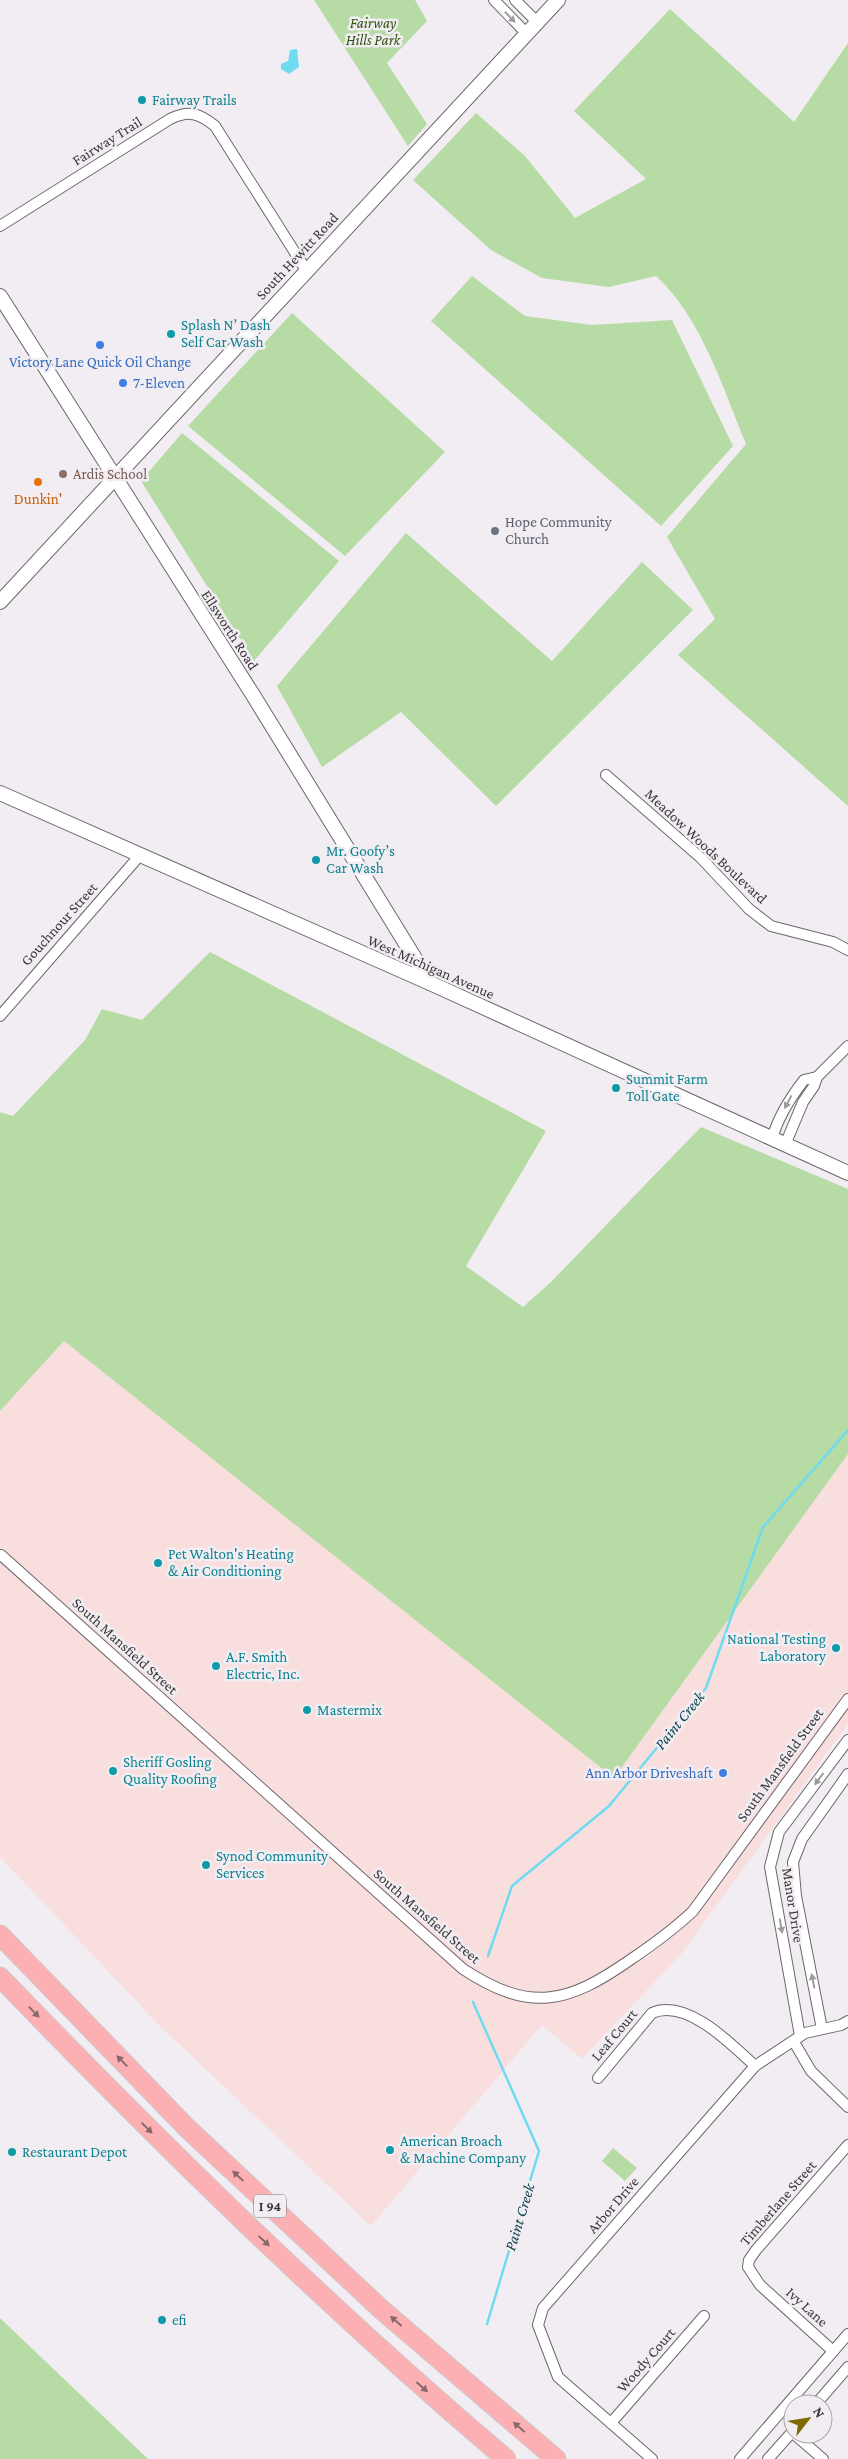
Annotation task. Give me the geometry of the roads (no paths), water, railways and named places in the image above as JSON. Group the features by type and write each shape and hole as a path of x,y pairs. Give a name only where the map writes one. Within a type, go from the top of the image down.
{"highway":[{"name":"I 94","path":"0,1935 194,2135 382,2310 556,2459"},
{"name":"I 94","path":"0,1976 112,2093 361,2334 506,2459"}],"main road":[{"name":"South Hewitt Road","path":"0,602 558,0"},
{"name":"Ellsworth Road","path":"0,296 116,477 430,983"},
{"name":"West Michigan Avenue","path":"0,792 430,983 848,1173"}],"street":[{"path":"494,0 526,33"},
{"path":"515,0 537,22"},
{"name":"Fairway Trail","path":"0,226 170,119 182,114 195,113 215,126 306,270"},
{"name":"Meadow Woods Boulevard","path":"606,775 701,858 749,909 771,926 833,942 848,950"},
{"name":"Gouchnour Street","path":"0,1016 141,854"},
{"path":"779,1142 814,1086 817,1077 848,1046"},
{"path":"779,1142 776,1125 791,1096 804,1080 817,1077"},
{"name":"South Mansfield Street","path":"1,1555 463,1969 490,1987 518,1996 548,1998 578,1992 598,1983 679,1924 693,1911 848,1699"},
{"name":"Manor Drive","path":"848,1740 779,1832 770,1867 797,2039 811,2071 848,2108"},
{"name":"Manor Drive","path":"822,2029 796,1896 792,1862 802,1839 848,1774"},
{"name":"Leaf Court","path":"598,2078 652,2013 662,2009 677,2011 714,2029 754,2066"},
{"name":"Arbor Drive","path":"610,2423 558,2377 538,2325 542,2308 754,2066 805,2032 848,2021"},
{"name":"Timberlane Street","path":"760,2284 748,2268 749,2260 848,2145"},
{"name":"Ivy Lane","path":"760,2284 833,2351"},
{"name":"Woody Court","path":"610,2423 704,2316"},
{"path":"740,2459 848,2334"},
{"path":"825,2394 848,2367"},
{"path":"610,2423 652,2459"},
{"path":"768,2459 783,2443"},
{"path":"806,2444 823,2459"}],"water":[{"path":"297,49 299,67 289,74 281,69 281,64 288,61 290,50"}],"waterway":[{"name":"Paint Creek","path":"488,1956 512,1886 609,1806 706,1688 763,1527 848,1430"},
{"name":"Paint Creek","path":"473,2002 539,2151 487,2324"}],"place":[{"name":"Fairway Trails","path":"142,100"},
{"name":"Splash N’ Dash Self Car Wash","path":"171,334"},
{"name":"Victory Lane Quick Oil Change","path":"100,345"},
{"name":"7-Eleven","path":"123,383"},
{"name":"Ardis School","path":"63,474"},
{"name":"Dunkin'","path":"38,482"},
{"name":"Hope Community Church","path":"495,531"},
{"name":"Mr. Goofy’s Car Wash","path":"316,860"},
{"name":"Summit Farm Toll Gate","path":"616,1088"},
{"name":"Pet Walton's Heating & Air Conditioning","path":"158,1563"},
{"name":"National Testing Laboratory","path":"836,1648"},
{"name":"A.F. Smith Electric, Inc.","path":"216,1666"},
{"name":"Mastermix","path":"307,1710"},
{"name":"Sheriff Gosling Quality Roofing","path":"113,1771"},
{"name":"Ann Arbor Driveshaft","path":"723,1773"},
{"name":"Synod Community Services","path":"206,1865"},
{"name":"American Broach & Machine Company","path":"390,2150"},
{"name":"Restaurant Depot","path":"12,2152"},
{"name":"efi","path":"162,2320"}],"park label":[{"name":"Fairway Hills Park","path":"373,32"}]}
